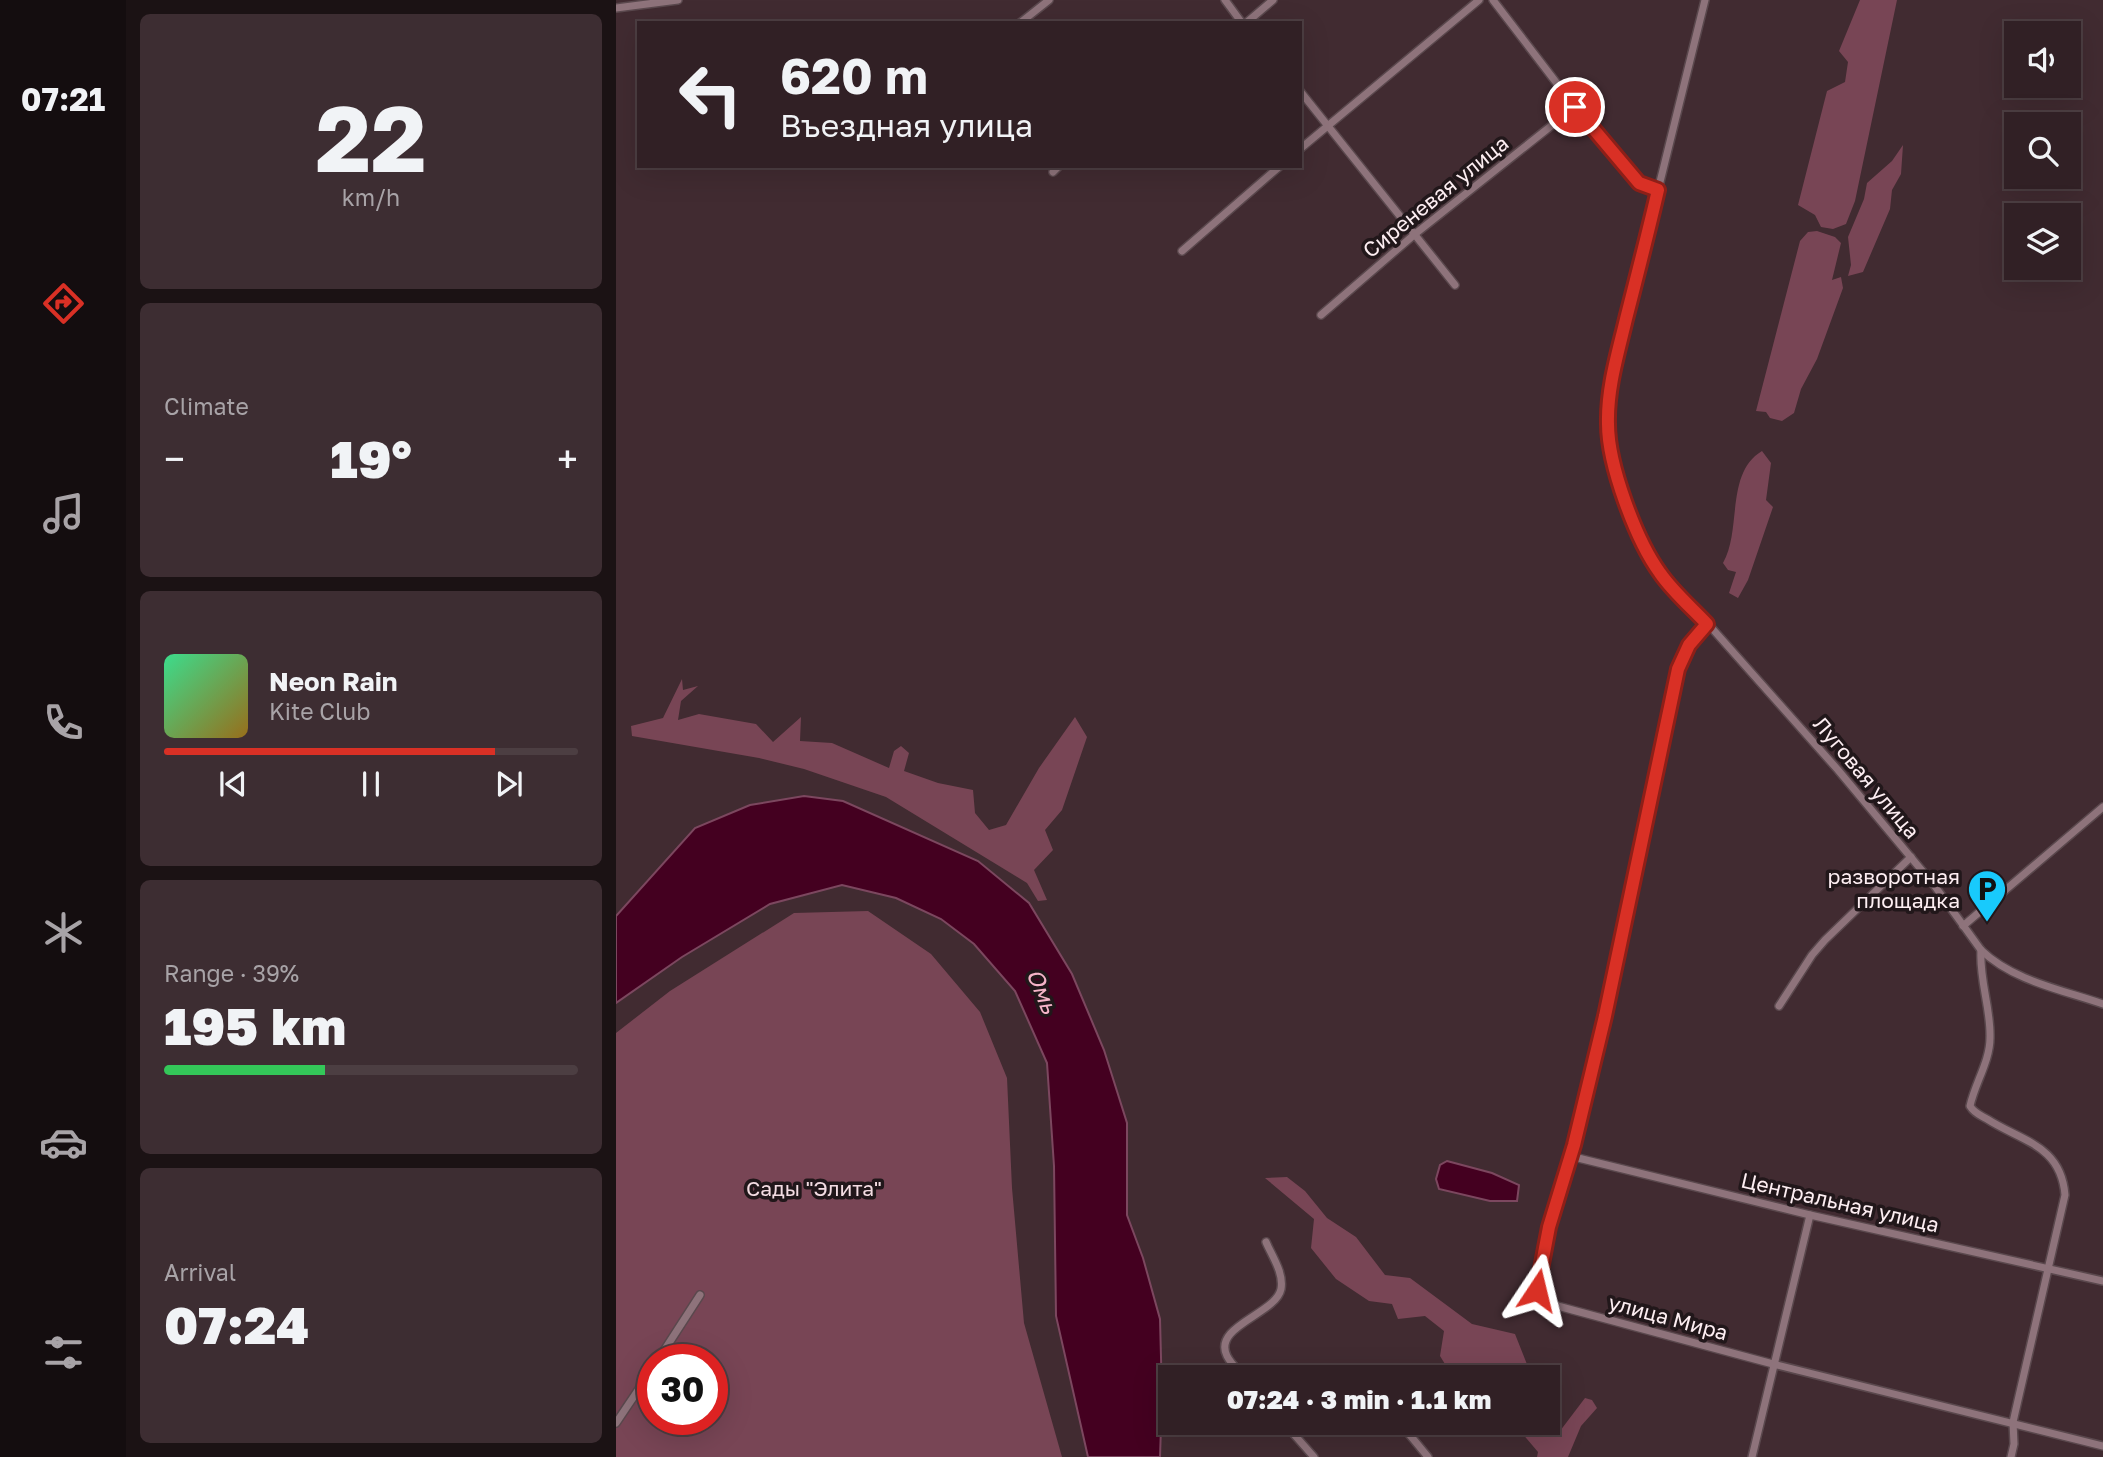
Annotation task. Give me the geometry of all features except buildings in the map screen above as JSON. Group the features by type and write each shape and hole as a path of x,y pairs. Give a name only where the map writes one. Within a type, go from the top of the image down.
{"street":[{"path":"616,8 678,0"},
{"path":"1023,21 1049,0"},
{"path":"1225,0 1242,21"},
{"path":"1247,21 1273,0"},
{"path":"1302,147 1479,0"},
{"path":"1493,0 1575,107 1639,183 1658,190"},
{"name":"Луговая улица","path":"1705,0 1608,405 1610,446 1615,470 1637,530 1653,562 1677,593 1838,769 1911,857 1981,950 1990,959 2022,976 2103,1004"},
{"path":"1302,93 1455,285"},
{"name":"Сиреневая улица","path":"1321,315 1415,234 1575,107"},
{"path":"1182,251 1278,168"},
{"name":"улица Мира","path":"1709,625 1689,645 1678,669 1620,953 1539,1276 1539,1301 1773,1364 2103,1446"},
{"path":"1964,926 2103,807"},
{"path":"1779,1006 1811,955 1911,857"},
{"path":"1981,950 1990,1041 1970,1106 1972,1111 2035,1142 2047,1152 2059,1174 2065,1195 2013,1422 2011,1457"},
{"name":"Центральная улица","path":"1570,1156 1810,1215 2103,1281"},
{"path":"1752,1457 1810,1215"},
{"path":"1233,1365 1227,1358 1224,1348 1226,1339 1276,1300 1280,1290 1281,1277 1266,1242"},
{"path":"669,1344 701,1296"},
{"path":"616,1423 637,1392"},
{"path":"1295,1435 1314,1457"},
{"path":"1410,1435 1428,1457"}],"green space":[{"path":"1860,0 1897,0 1855,201 1846,224 1833,229 1821,227 1815,215 1798,205 1827,91 1845,82 1848,62 1839,51"},
{"path":"1903,145 1901,174 1892,190 1890,209 1863,272 1848,276 1851,265 1848,237 1864,199 1867,183 1892,161"},
{"path":"1817,231 1835,237 1841,243 1832,280 1841,277 1843,288 1817,359 1801,389 1794,413 1782,421 1770,418 1766,412 1756,411 1800,241 1808,232"},
{"path":"1762,451 1771,463 1766,500 1773,507 1748,580 1738,598 1729,593 1736,572 1728,570 1723,563 1732,535 1738,487 1750,461"},
{"path":"682,679 683,690 698,686 681,701 678,720 699,714 756,724 773,742 801,717 800,741 832,743 889,768 894,751 901,746 909,753 904,771 938,783 973,790 975,813 989,830 1006,825 1039,768 1075,717 1087,737 1062,810 1045,830 1053,850 1034,870 1047,900 1038,901 1027,883 886,797 804,769 759,758 632,736 631,726 663,718"},
{"name":"Сады \"Элита\"","path":"868,911 931,954 980,1012 1007,1078 1012,1188 1024,1323 1062,1457 616,1457 616,1033 670,991 794,913"},
{"path":"1287,1177 1305,1191 1327,1218 1356,1237 1385,1275 1410,1278 1472,1324 1515,1334 1527,1365 1446,1365 1440,1356 1444,1331 1425,1316 1398,1319 1392,1304 1369,1301 1336,1279 1311,1248 1314,1219 1265,1178"},
{"path":"1585,1398 1592,1400 1597,1408 1581,1426 1568,1457 1537,1457 1538,1452 1524,1435 1560,1435 1560,1431"}],"water":[{"name":"Омь","path":"804,796 843,801 978,861 1029,903 1072,974 1104,1050 1127,1123 1127,1215 1143,1258 1160,1319 1160,1457 1088,1457 1056,1316 1054,1166 1047,1063 1015,991 974,944 941,919 896,898 842,885 770,904 682,957 616,1003 616,916 695,828 750,805"},
{"path":"1447,1161 1492,1173 1519,1185 1517,1201 1490,1201 1439,1189 1436,1179 1440,1165"}],"place":[{"name":"разворотная площадка","path":"1987,923"}],"route":[{"path":"1537,1290 1549,1227 1563,1173 1574,1145 1605,1016 1678,669 1689,645 1707,624 1662,576 1645,548 1615,470 1610,446 1608,405 1614,372 1658,190 1639,183 1575,107"}]}
